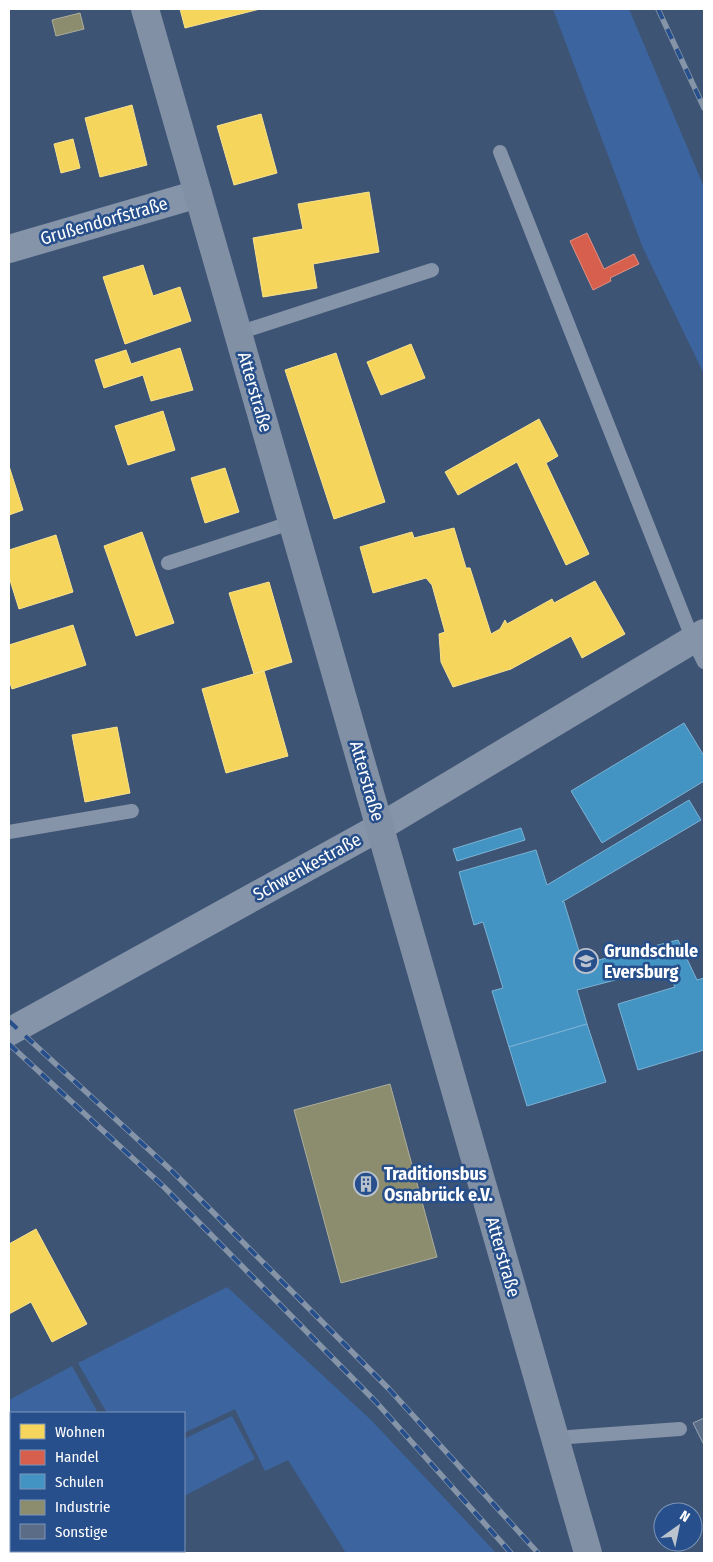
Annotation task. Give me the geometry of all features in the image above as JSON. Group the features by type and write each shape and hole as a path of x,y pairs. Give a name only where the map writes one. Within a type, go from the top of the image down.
{"street":[{"name":"Atterstraße","path":"145,9 588,1553"},
{"name":"Grußendorfstraße","path":"9,249 198,194"},
{"name":"Schwenkestraße","path":"9,1032 380,827 700,645"}],"lane":[{"path":"500,152 700,645"},
{"path":"238,333 432,270"},
{"path":"168,563 293,522"},
{"path":"9,832 132,811"},
{"path":"555,1438 680,1430"}],"shaded area":[{"path":"553,9 629,9 704,187 704,374 643,248"},
{"path":"227,1287 371,1420 496,1553 346,1553 288,1460 265,1471 235,1409 185,1433 185,1412 106,1412 78,1363"},
{"path":"72,1366 97,1412 10,1412 10,1552 76,1552 74,1553 9,1553 9,1400"},
{"path":"232,1416 255,1459 185,1495 185,1439"}],"building: Wohnen":[{"path":"180,9 260,9 185,28"},
{"path":"132,105 147,165 100,177 85,118"},
{"path":"261,114 277,173 234,185 217,126"},
{"path":"73,139 80,168 61,173 54,144"},
{"path":"369,192 379,252 313,264 317,288 263,297 253,238 303,229 298,204"},
{"path":"143,265 153,296 180,287 191,321 125,344 103,277"},
{"path":"411,344 425,378 381,395 367,362"},
{"path":"180,348 193,390 151,401 143,375 104,388 95,360 126,350 131,364"},
{"path":"336,353 385,502 334,519 285,370"},
{"path":"163,411 175,450 128,465 115,426"},
{"path":"539,419 558,456 546,463 589,554 566,565 517,462 458,495 445,472"},
{"path":"9,466 23,510 9,515"},
{"path":"225,468 239,512 205,523 191,478"},
{"path":"454,528 466,568 470,568 491,634 500,629 505,620 507,624 552,599 554,603 595,581 625,634 582,658 571,636 511,669 453,687 441,662 439,634 445,632 432,585 426,578 373,593 360,547 412,532 414,538"},
{"path":"142,532 174,623 136,636 104,546"},
{"path":"56,535 73,592 19,609 9,577 9,550"},
{"path":"269,582 292,662 254,674 229,593"},
{"path":"73,625 86,665 12,689 9,680 9,645"},
{"path":"264,671 288,756 226,773 202,689"},
{"path":"117,727 130,793 85,802 72,735"},
{"path":"36,1229 87,1324 52,1342 31,1302 9,1314 9,1244"}],"building: Handel":[{"path":"587,233 604,269 634,254 639,264 610,278 611,281 593,290 570,241"}],"building: Schulen":[{"path":"684,723 704,756 704,781 602,843 571,791"},
{"path":"689,800 701,820 562,902 564,902 583,964 678,940 697,980 704,978 704,1050 638,1070 618,1004 675,987 665,967 577,990 587,1024 509,1047 492,991 503,988 483,922 474,925 459,872 536,850 547,885"},
{"path":"521,828 525,840 457,861 453,849"},
{"path":"587,1024 606,1082 527,1106 509,1047"}],"building: Industrie":[{"path":"80,13 84,29 56,36 52,20"},
{"name":"Traditionsbus Osnabrück e.V.","path":"390,1084 437,1257 341,1283 294,1110"}],"building: Sonstige":[{"path":"704,1418 704,1445 693,1423"}],"railway":[{"path":"658,9 704,108"},
{"path":"9,1021 172,1171 389,1389 538,1553"},
{"path":"9,1044 164,1187 376,1402 511,1553"}],"place":[{"name":"Grundschule Eversburg","path":"586,961"},
{"name":"Traditionsbus Osnabrück e.V.","path":"366,1184"}]}
